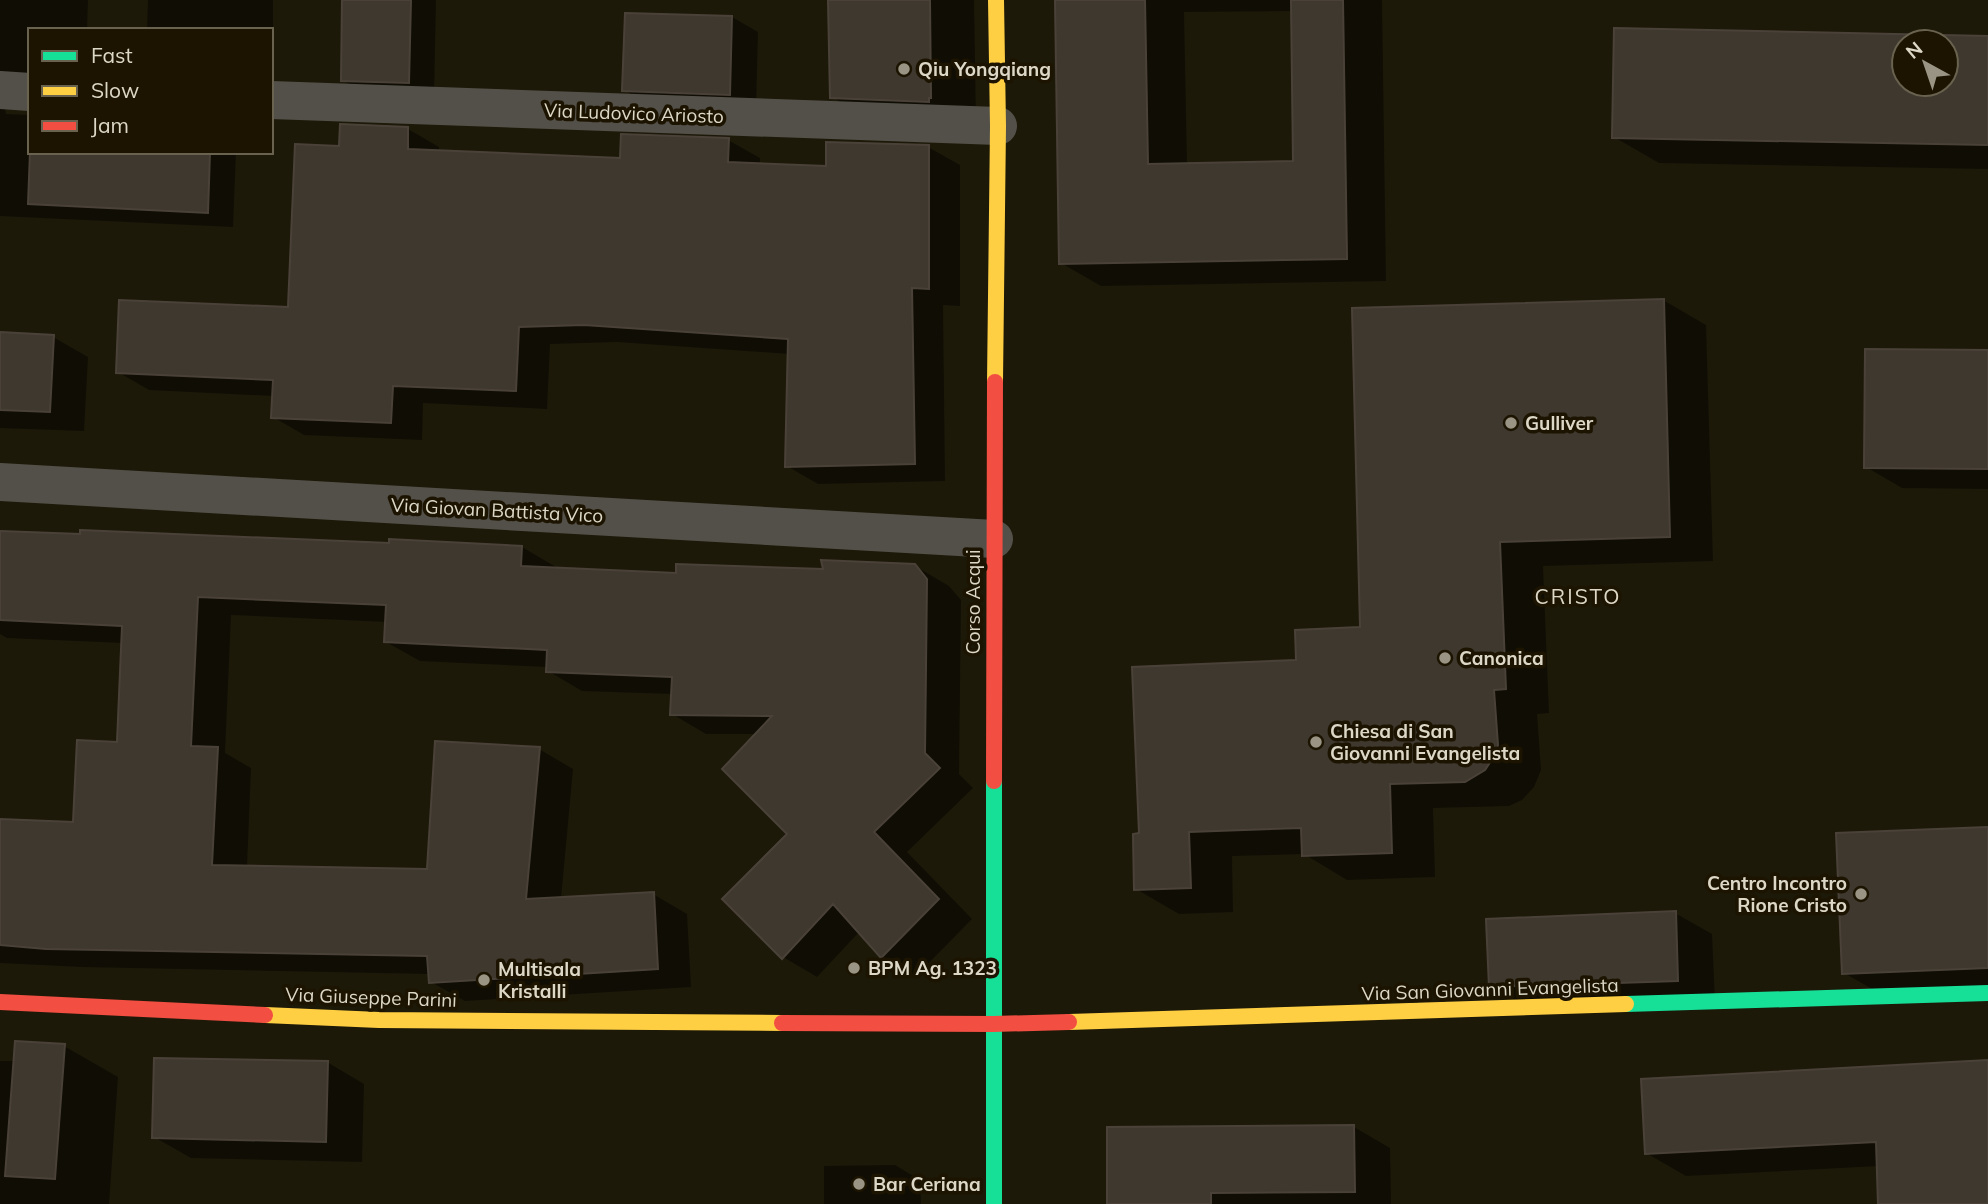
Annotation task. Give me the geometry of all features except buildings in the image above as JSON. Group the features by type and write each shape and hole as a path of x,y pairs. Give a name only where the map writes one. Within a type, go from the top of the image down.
{"street":[{"name":"Corso Acqui","path":"994,1204 994,539 998,126 996,0"},
{"path":"0,90 28,92"},
{"name":"Via Ludovico Ariosto","path":"273,100 998,126"},
{"name":"Via Giovan Battista Vico","path":"0,482 994,539"},
{"name":"Via San Giovanni Evangelista","path":"993,1024 1988,993"},
{"name":"Via Giuseppe Parini","path":"0,1002 379,1020 993,1024"}],"traffic: fast":[{"path":"994,781 994,1204"},
{"path":"1626,1004 1988,993"}],"traffic: slow":[{"path":"995,382 998,126 996,0"},
{"path":"1069,1022 1626,1004"},
{"path":"265,1015 379,1020 782,1023"}],"traffic: jam":[{"path":"994,781 995,382"},
{"path":"0,1002 265,1015"},
{"path":"782,1023 1069,1022"}],"place":[{"name":"Qiu Yongqiang","path":"904,69"},
{"name":"Gulliver","path":"1511,423"},
{"name":"Canonica","path":"1445,658"},
{"name":"Chiesa di San Giovanni Evangelista","path":"1316,742"},
{"name":"Centro Incontro Rione Cristo","path":"1861,894"},
{"name":"BPM Ag. 1323","path":"854,968"},
{"name":"Multisala Kristalli","path":"484,980"},
{"name":"Bar Ceriana","path":"859,1184"}],"district":[{"name":"CRISTO","path":"1578,597"}]}
